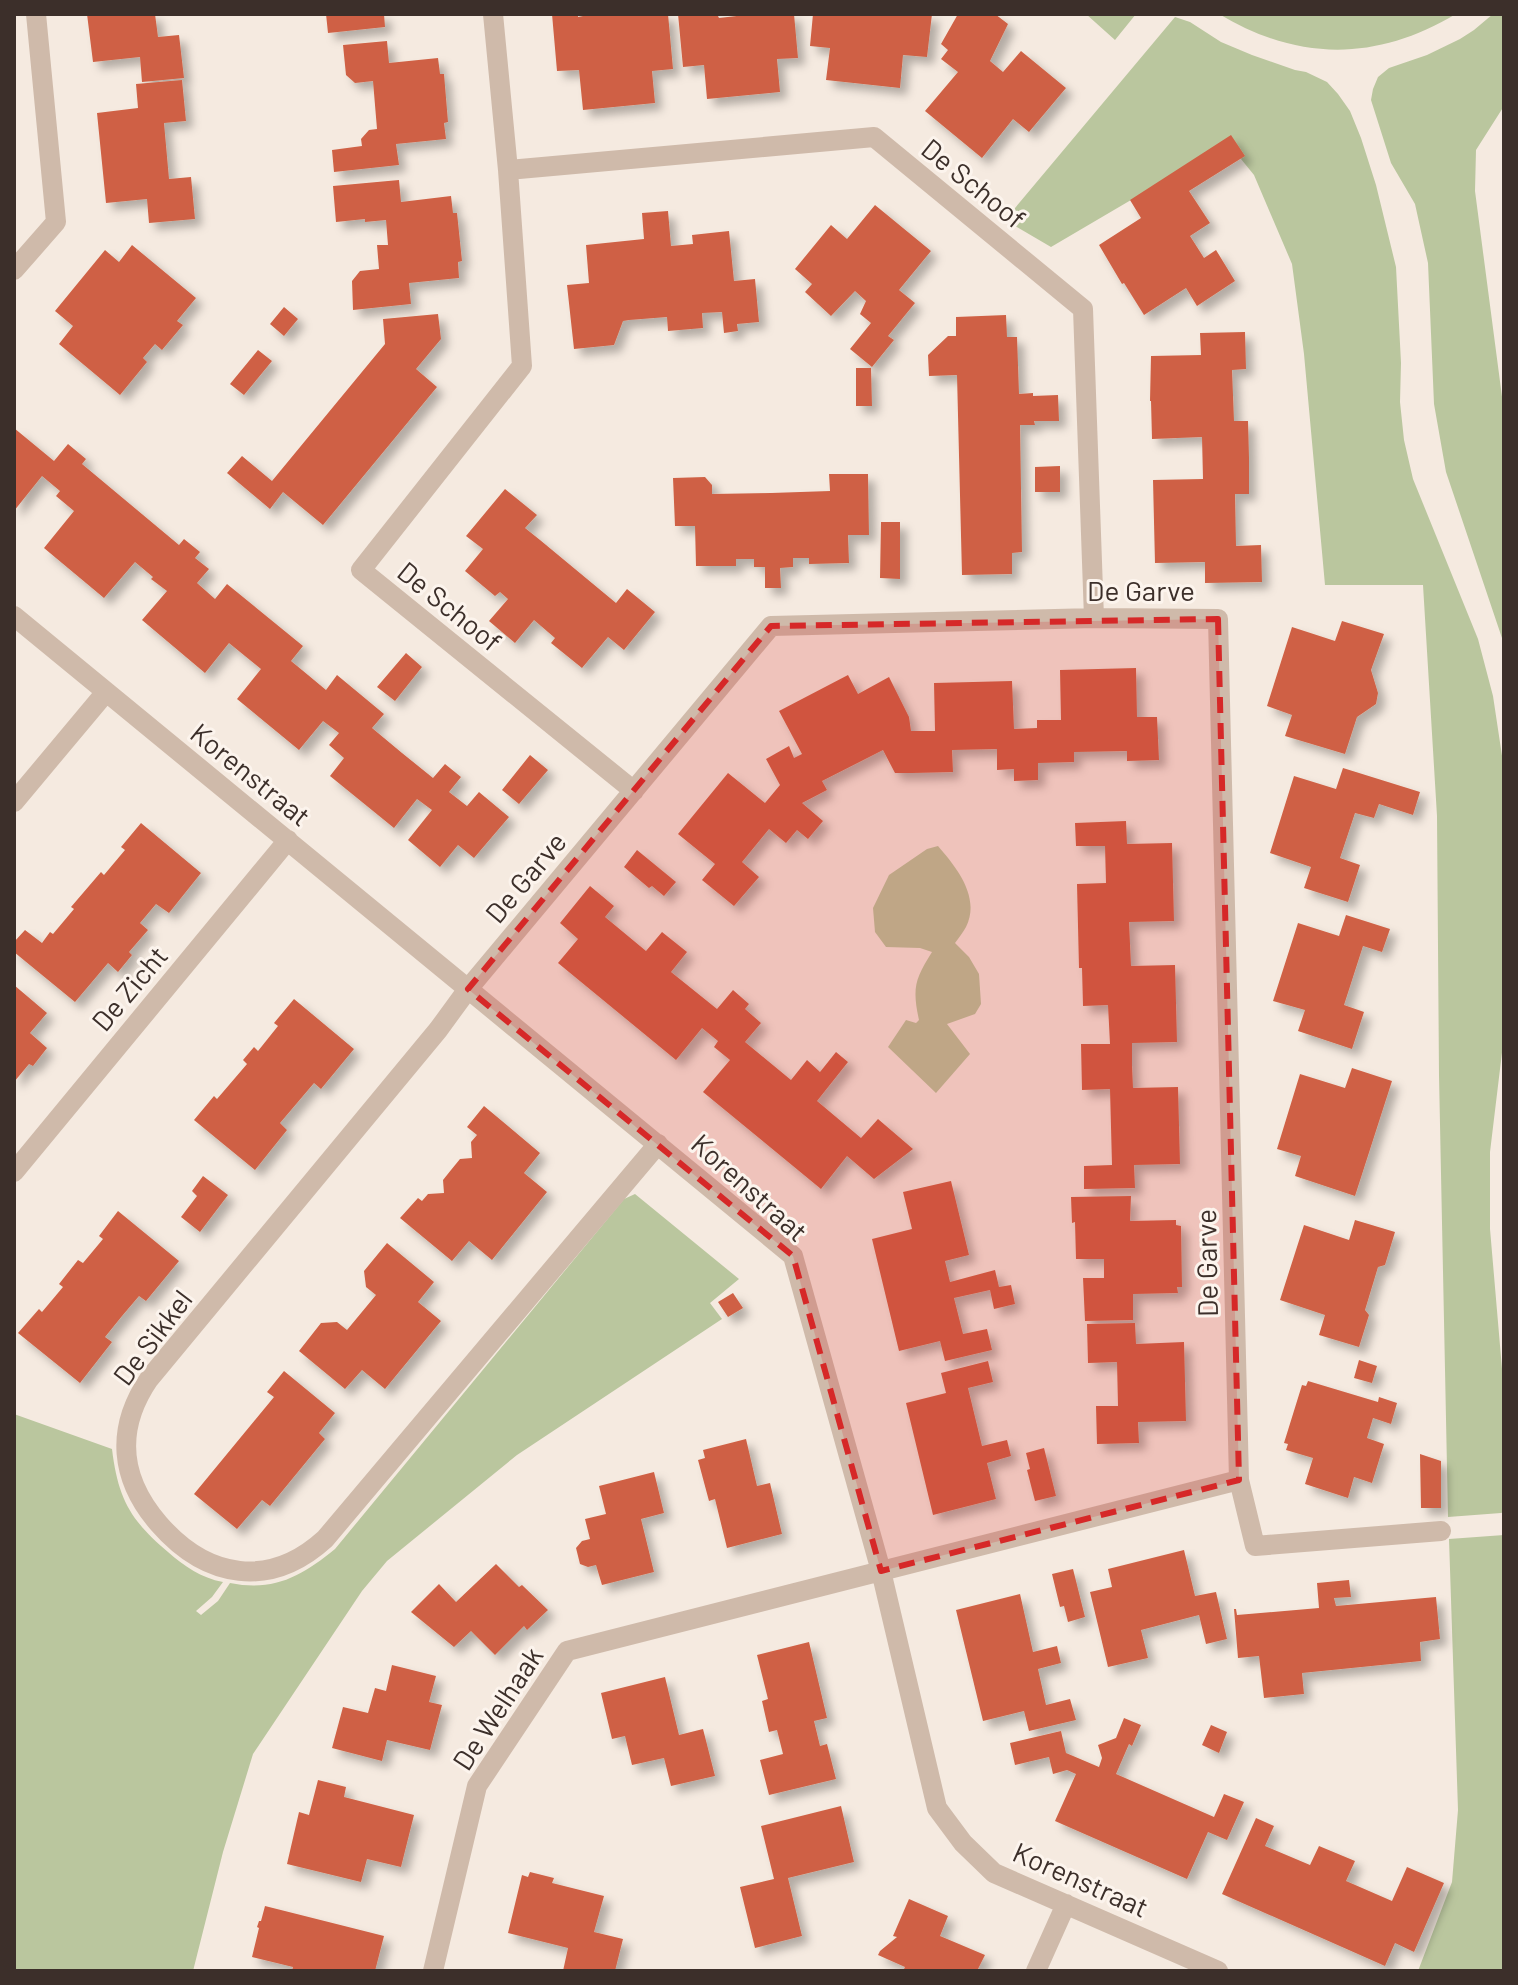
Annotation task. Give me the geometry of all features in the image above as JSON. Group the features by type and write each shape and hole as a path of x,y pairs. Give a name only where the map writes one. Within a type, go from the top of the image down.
{"street":[{"path":"14,270 56,222 36,14"},
{"name":"De Schoof","path":"493,14 522,366 361,570 634,791"},
{"name":"De Schoof","path":"508,170 874,137 1083,309 1094,618"},
{"name":"Korenstraat","path":"14,616 793,1256 881,1571 937,1808 963,1843 994,1873 1218,1971"},
{"name":"De Garve","path":"468,989 771,626 1094,618 1218,619 1239,1480 1255,1546 1441,1531"},
{"path":"14,802 106,692"},
{"name":"De Zicht","path":"14,1172 288,840"},
{"name":"De Sikkel","path":"468,989 438,1030 138,1395 127,1431 129,1470 138,1495 149,1512 179,1544 212,1564 252,1572 292,1563 310,1552 325,1539 658,1144"},
{"path":"881,1571 1239,1480"},
{"name":"De Welhaak","path":"433,1971 477,1786 567,1651 881,1571"},
{"path":"1036,1971 1066,1904"}],"highlighted area":[{"path":"1218,619 1239,1480 881,1571 793,1256 468,989 771,626"}],"green space":[{"path":"1086,14 1136,14 1115,40"},
{"path":"1219,14 1456,14 1397,41 1338,50 1279,41"},
{"path":"1493,14 1504,14 1504,106 1476,150 1475,191 1504,412 1504,644 1446,472 1434,404 1428,263 1415,204 1391,163 1371,100 1378,77 1389,68 1460,39"},
{"path":"1175,17 1190,22 1221,42 1327,82 1350,111 1376,185 1396,267 1400,402 1413,479 1478,639 1493,696 1504,769 1504,1036 1490,1152 1490,1229 1504,1392 1504,1512 1501,1513 1448,1517 1437,816 1423,585 1325,585 1304,354 1292,264 1254,175 1228,143 1051,247 1005,220"},
{"path":"938,846 959,873 968,894 970,916 955,943 969,957 979,974 981,1004 975,1014 947,1024 970,1054 936,1093 888,1047 906,1020 916,1023 919,1020 916,984 932,952 920,948 886,947 875,932 873,908 889,875 927,849"},
{"path":"635,1194 739,1279 710,1303 722,1319 517,1455 387,1561 362,1591 253,1754 223,1852 193,1971 14,1971 14,1414 112,1449 122,1495 144,1529 187,1567 207,1578 223,1582 196,1611 201,1615 218,1601 230,1583 260,1585 287,1580 335,1549 624,1199"},
{"path":"1504,1535 1504,1971 1418,1971 1452,1882 1458,1810 1449,1539"}],"building":[{"path":"87,14 155,14 158,37 179,35 184,78 142,82 140,57 93,62"},
{"path":"326,14 384,14 385,27 328,33"},
{"path":"552,14 578,14 578,17 593,14 668,14 673,69 652,71 655,103 583,110 579,70 557,71"},
{"path":"678,14 717,14 719,18 794,14 798,58 777,59 780,92 707,99 704,65 683,67"},
{"path":"813,14 932,14 927,57 903,55 900,88 826,80 830,48 810,46"},
{"path":"958,14 995,14 1008,24 990,61 1003,72 1021,51 1066,88 1029,132 1013,119 982,158 925,111 958,72 941,59 948,50 941,44"},
{"path":"387,41 389,63 438,58 440,74 444,74 448,122 444,123 446,139 396,144 399,165 334,172 332,150 362,146 361,139 369,130 377,129 373,81 355,83 346,75 343,45"},
{"path":"182,80 186,121 164,123 169,179 191,177 195,219 149,223 147,199 106,203 97,113 138,108 136,84"},
{"path":"1231,135 1245,156 1189,191 1210,223 1190,236 1204,258 1216,250 1235,281 1197,306 1186,288 1144,315 1099,245 1141,218 1130,200"},
{"path":"399,180 401,202 451,196 453,213 457,213 462,261 458,262 459,278 409,283 411,304 353,310 352,281 360,271 379,269 377,245 388,245 386,220 336,222 333,186"},
{"path":"875,205 931,251 899,290 915,303 888,336 894,340 872,367 850,349 871,323 860,314 866,301 855,291 831,316 805,292 812,284 795,269 831,225 847,239"},
{"path":"668,211 671,246 693,244 692,235 729,231 734,281 755,279 759,322 737,324 738,331 724,333 722,312 702,313 703,328 668,331 667,317 629,320 623,321 614,345 574,349 567,285 589,283 586,245 644,239 642,213"},
{"path":"132,245 196,298 177,321 183,325 162,350 155,344 143,358 147,362 120,395 59,344 73,326 55,311 105,250 119,262"},
{"path":"284,307 298,319 284,336 270,324"},
{"path":"438,314 441,339 416,369 437,387 323,525 283,492 270,509 227,473 242,456 272,481 385,344 383,319"},
{"path":"1006,315 1007,337 1017,337 1019,394 1058,395 1059,421 1034,421 1035,425 1020,425 1022,552 1012,553 1012,574 962,575 957,375 929,376 928,355 948,336 956,336 956,317"},
{"path":"1245,332 1246,369 1232,370 1234,421 1248,421 1249,458 1249,494 1235,494 1236,546 1261,545 1262,582 1205,583 1205,562 1155,563 1153,480 1203,479 1202,437 1152,439 1151,356 1201,355 1200,333"},
{"path":"258,350 272,361 244,395 230,384"},
{"path":"856,368 871,368 872,406 856,406"},
{"path":"14,428 54,461 68,444 86,459 82,464 179,545 184,539 200,552 195,558 209,569 197,583 215,599 227,584 303,646 291,661 326,690 337,675 384,714 372,728 402,753 433,778 445,764 461,777 449,792 467,806 479,792 509,817 474,858 458,845 440,867 408,840 432,810 417,799 394,828 330,776 344,758 329,745 339,733 323,721 299,750 237,699 261,669 229,643 205,673 142,620 167,591 135,562 104,598 44,548 74,511 56,496 60,491 42,476 14,511"},
{"path":"1060,466 1060,492 1035,492 1035,467"},
{"path":"829,474 868,474 869,535 848,535 849,563 809,564 809,558 793,558 793,567 780,568 781,588 765,588 765,567 754,567 754,559 736,559 736,566 696,566 695,526 675,526 673,478 705,477 712,485 712,494 771,493 830,491"},
{"path":"505,489 537,515 525,528 616,603 627,589 655,612 624,650 608,637 582,668 551,643 555,638 534,620 515,643 489,621 508,599 500,592 495,596 465,571 483,549 466,536"},
{"path":"881,522 900,522 900,579 880,578"},
{"path":"1342,621 1384,634 1371,670 1378,693 1376,704 1357,717 1345,754 1285,736 1292,715 1267,706 1292,627 1335,641"},
{"path":"406,653 422,667 395,701 377,687"},
{"path":"1136,668 1137,717 1157,717 1159,760 1127,761 1127,751 1074,752 1074,762 1038,763 1038,780 1014,781 1014,769 997,770 997,749 952,750 953,772 912,773 895,773 883,750 822,781 827,790 802,803 823,821 808,839 797,830 786,843 769,829 742,862 759,877 734,906 702,880 715,864 678,834 728,773 765,803 780,785 766,759 789,746 794,758 802,754 779,711 848,675 858,694 889,677 909,717 911,731 935,731 934,683 1012,681 1014,729 1037,728 1037,720 1061,720 1060,670"},
{"path":"530,755 548,770 519,804 502,790"},
{"path":"1343,768 1420,792 1413,815 1379,804 1374,818 1355,813 1340,858 1360,865 1348,902 1304,888 1311,867 1270,853 1294,776 1336,789"},
{"path":"1126,821 1127,844 1172,843 1174,921 1129,922 1131,966 1175,965 1177,1042 1132,1043 1132,1066 1133,1088 1178,1087 1180,1164 1134,1165 1135,1188 1084,1189 1084,1166 1112,1165 1110,1089 1082,1090 1081,1044 1110,1044 1108,1005 1083,1006 1082,968 1079,968 1077,884 1106,883 1105,846 1076,846 1075,823"},
{"path":"141,823 201,873 169,913 156,904 140,923 148,930 129,952 132,955 118,972 108,963 75,1002 14,952 14,942 25,930 42,943 50,932 53,934 101,872 104,875 125,850 121,847"},
{"path":"637,850 676,882 664,896 624,867"},
{"path":"590,886 614,906 605,917 646,951 662,932 687,952 671,972 717,1009 733,990 749,1004 745,1009 761,1023 745,1042 791,1080 807,1060 820,1072 836,1052 848,1062 817,1101 861,1138 878,1119 913,1149 874,1179 847,1156 821,1189 703,1092 730,1060 714,1047 718,1041 702,1028 676,1060 558,963 578,939 560,923"},
{"path":"1346,915 1390,929 1382,952 1363,946 1344,1005 1364,1012 1352,1049 1298,1031 1305,1010 1273,1001 1298,923 1339,936"},
{"path":"14,985 47,1013 30,1033 47,1048 33,1066 29,1064 14,1082"},
{"path":"294,999 354,1049 321,1089 314,1083 280,1123 287,1130 255,1170 194,1120 247,1064 243,1060 254,1047 258,1051 278,1026 274,1023"},
{"path":"1352,1068 1392,1081 1355,1196 1295,1176 1301,1156 1277,1149 1300,1074 1345,1088"},
{"path":"484,1106 540,1153 524,1173 547,1192 492,1260 469,1241 452,1261 400,1218 418,1198 422,1201 428,1194 444,1193 443,1180 451,1170 460,1159 472,1158 471,1142 477,1135 467,1127"},
{"path":"203,1176 228,1195 200,1232 181,1217 197,1196 192,1191"},
{"path":"951,1181 969,1255 945,1261 950,1282 995,1270 999,1287 1011,1285 1015,1304 994,1309 990,1290 954,1298 963,1334 987,1329 992,1350 945,1361 940,1341 899,1351 872,1239 912,1229 903,1192"},
{"path":"1131,1196 1130,1221 1176,1220 1176,1225 1181,1226 1182,1287 1177,1287 1178,1293 1133,1294 1133,1320 1085,1321 1083,1278 1104,1278 1104,1259 1076,1259 1071,1197"},
{"path":"118,1211 179,1261 146,1301 139,1296 122,1316 105,1337 112,1342 80,1383 18,1333 39,1309 42,1312 63,1287 59,1284 78,1260 83,1263 103,1239 99,1236"},
{"path":"1355,1220 1395,1232 1385,1265 1378,1267 1365,1310 1369,1315 1359,1347 1319,1335 1325,1315 1280,1300 1304,1225 1349,1240"},
{"path":"387,1243 434,1282 418,1302 441,1321 385,1389 362,1370 345,1389 299,1351 321,1323 337,1322 347,1330 376,1295 366,1287 364,1271"},
{"path":"733,1293 743,1308 728,1317 718,1302"},
{"path":"1135,1323 1136,1344 1184,1342 1186,1421 1138,1422 1139,1443 1097,1444 1096,1406 1118,1406 1117,1362 1088,1363 1087,1324"},
{"path":"1359,1360 1377,1366 1372,1383 1354,1378"},
{"path":"988,1361 993,1382 968,1388 982,1446 1007,1440 1011,1456 987,1463 996,1499 933,1515 906,1403 946,1393 941,1373"},
{"path":"284,1371 335,1413 319,1433 325,1439 270,1506 262,1500 237,1529 194,1494 274,1397 267,1392"},
{"path":"1308,1381 1378,1402 1379,1397 1397,1403 1391,1424 1373,1418 1367,1438 1384,1444 1372,1483 1354,1477 1348,1498 1305,1484 1313,1458 1286,1450 1288,1444 1284,1443 1302,1385 1306,1386"},
{"path":"746,1439 757,1486 770,1483 782,1534 727,1548 715,1499 709,1501 698,1460 705,1458 703,1450"},
{"path":"1044,1448 1056,1496 1035,1501 1026,1453"},
{"path":"1420,1454 1441,1461 1441,1508 1421,1508"},
{"path":"654,1472 664,1513 641,1519 654,1572 602,1585 596,1565 588,1567 580,1564 576,1548 582,1541 590,1539 585,1519 606,1514 599,1486"},
{"path":"1184,1550 1195,1596 1216,1592 1227,1639 1206,1644 1199,1615 1141,1630 1148,1658 1108,1667 1090,1592 1112,1587 1108,1569"},
{"path":"496,1564 548,1610 527,1630 524,1626 495,1655 471,1631 454,1647 411,1612 439,1584 456,1602"},
{"path":"1073,1569 1085,1617 1068,1622 1064,1606 1060,1607 1052,1574"},
{"path":"1349,1580 1351,1597 1334,1598 1336,1606 1436,1597 1440,1639 1420,1642 1421,1661 1302,1673 1304,1694 1264,1698 1259,1656 1238,1658 1234,1609 1237,1615 1319,1608 1317,1583"},
{"path":"1020,1594 1033,1652 1057,1646 1061,1663 1038,1669 1046,1705 1070,1699 1076,1720 1029,1731 1024,1711 983,1721 956,1610"},
{"path":"809,1642 827,1718 814,1721 820,1746 827,1744 836,1779 769,1795 760,1760 783,1754 777,1730 769,1732 762,1701 768,1699 757,1655"},
{"path":"392,1665 436,1676 429,1702 442,1705 430,1750 387,1740 382,1761 332,1748 343,1707 368,1713 375,1688 386,1691"},
{"path":"665,1677 679,1735 703,1729 715,1776 671,1786 664,1758 632,1765 625,1736 612,1739 601,1693"},
{"path":"1124,1718 1141,1725 1116,1774 1214,1817 1224,1794 1244,1802 1227,1840 1208,1832 1187,1879 1055,1821 1076,1774 1067,1770 1053,1774 1049,1757 1015,1765 1010,1743 1061,1731 1066,1753 1099,1767 1102,1758 1098,1745 1116,1738"},
{"path":"1211,1725 1227,1732 1219,1753 1202,1745"},
{"path":"318,1780 346,1787 344,1797 414,1815 401,1867 367,1859 361,1882 287,1864 299,1812 309,1815"},
{"path":"841,1806 854,1862 788,1878 802,1936 755,1948 740,1887 774,1879 761,1826"},
{"path":"1256,1818 1274,1826 1265,1846 1310,1865 1319,1846 1355,1861 1346,1881 1392,1901 1407,1867 1444,1883 1414,1952 1395,1943 1385,1966 1222,1894"},
{"path":"530,1872 554,1878 552,1883 604,1896 594,1932 623,1939 615,1971 563,1971 568,1948 508,1933 522,1875 528,1877"},
{"path":"909,1899 948,1916 940,1936 985,1955 977,1971 903,1971 905,1967 878,1955 897,1937 893,1936"},
{"path":"265,1906 384,1936 375,1971 292,1971 293,1967 252,1957 257,1927"}]}
